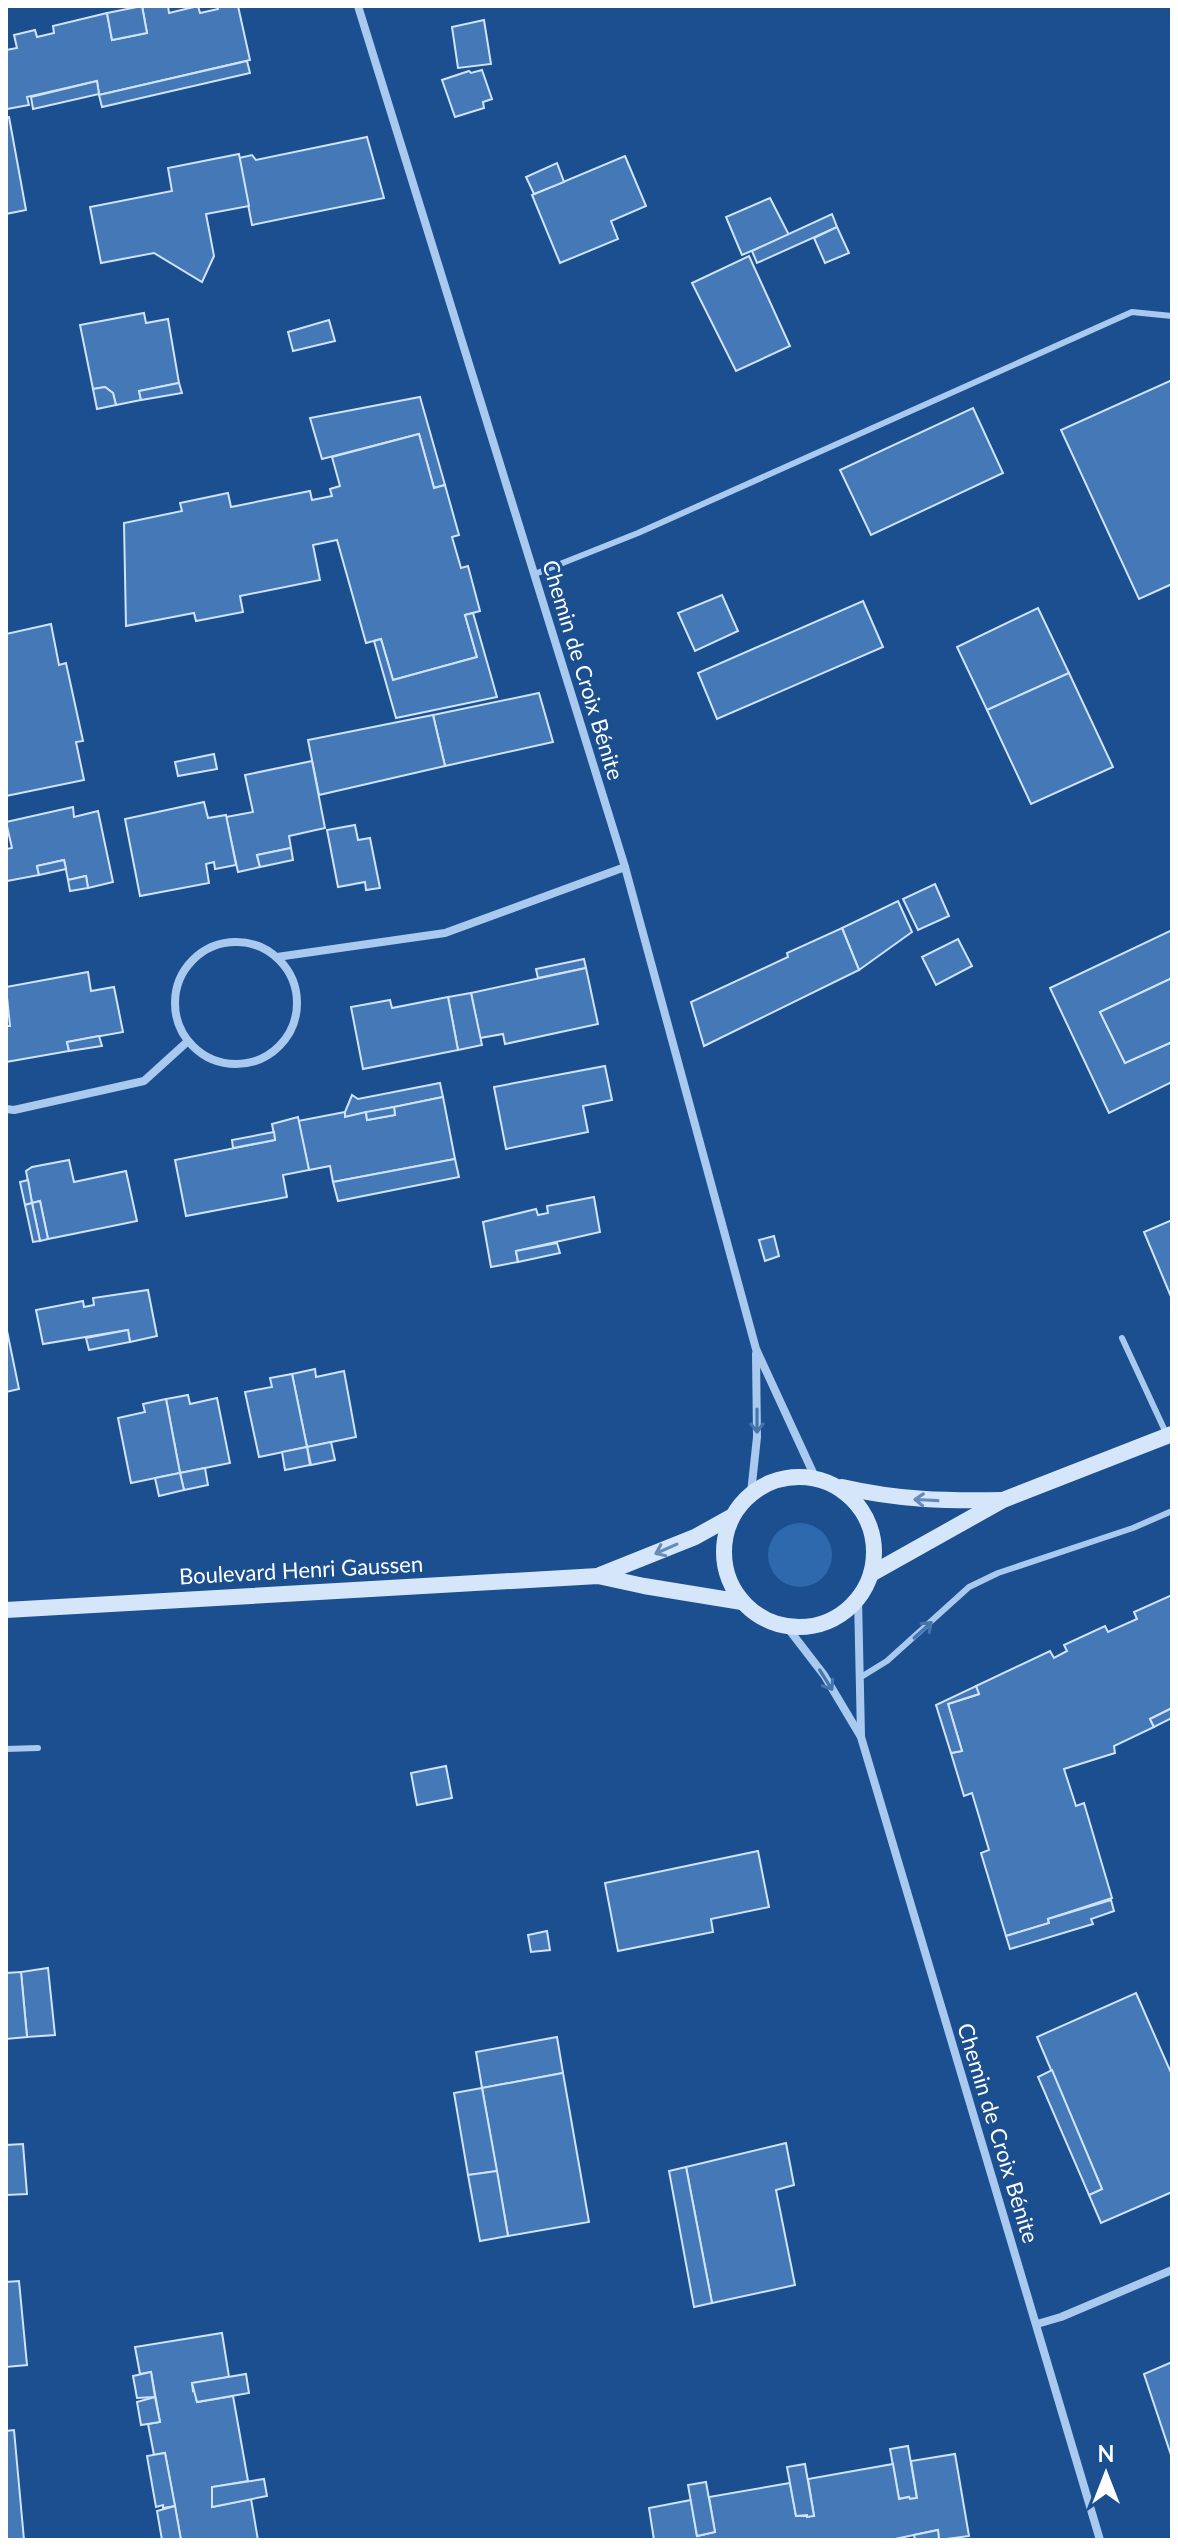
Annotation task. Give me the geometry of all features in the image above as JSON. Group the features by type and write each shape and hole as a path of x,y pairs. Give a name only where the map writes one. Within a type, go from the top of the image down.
{"street":[{"name":"Chemin de Croix Bénite","path":"358,6 625,867 756,1349 815,1477"},
{"path":"277,957 445,933 625,867"},
{"path":"228,942 254,944 277,957 293,981 298,1010 288,1037 267,1057 239,1066 211,1060 187,1042 176,1019 175,993 184,969 203,950 228,942"},
{"path":"6,1109 14,1110 144,1081 187,1042"},
{"name":"Chemin de Croix Bénite","path":"751,1493 757,1437 756,1349"},
{"name":"Boulevard Henri Gaussen","path":"871,1574 1003,1500 1170,1435"},
{"name":"Boulevard Henri Gaussen","path":"598,1576 695,1537 731,1517 751,1493 771,1481 793,1476 815,1477 889,1497 944,1501 1003,1500"},
{"name":"Boulevard Henri Gaussen","path":"731,1517 724,1538 723,1560 730,1582 742,1602 770,1622 787,1627 807,1627 827,1622 844,1613 858,1598 871,1574 875,1549 870,1524 856,1501 836,1485"},
{"name":"Boulevard Henri Gaussen","path":"6,1610 598,1576 742,1602"},
{"name":"Chemin de Croix Bénite","path":"858,1598 861,1737"},
{"name":"Chemin de Croix Bénite","path":"787,1627 824,1675 861,1737 1100,2540"},
{"path":"1037,2324 1061,2317 1172,2270"}],"lane":[{"path":"535,574 638,533 1132,312 1172,316"},
{"path":"1122,1338 1170,1435"},
{"path":"861,1677 887,1661 969,1587 998,1573 1133,1528 1172,1511"},
{"path":"6,1749 38,1748"}],"shaded area":[{"path":"794,1523 806,1523 823,1532 830,1543 830,1567 823,1578 806,1587 794,1587 782,1582 773,1573 768,1561 768,1549 773,1537 782,1528"}],"building":[{"path":"142,6 168,6 169,13 198,6 200,13 218,9 217,6 238,6 250,60 99,95 97,81 27,97 29,105 7,109 6,50 17,48 14,35 35,30 37,37 54,33 53,26 107,13 112,40 147,33"},
{"path":"142,6 147,33 112,40 107,13"},
{"path":"484,20 491,64 458,68 452,27"},
{"path":"247,61 250,73 102,107 99,95"},
{"path":"482,70 492,99 483,102 484,108 455,117 442,80"},
{"path":"97,81 99,94 33,109 31,97"},
{"path":"9,117 26,210 6,214 6,118"},
{"path":"367,137 384,198 252,225 239,158 252,155 256,160"},
{"path":"239,154 249,206 206,214 214,256 202,282 154,253 101,263 90,207 172,191 168,168"},
{"path":"625,156 646,206 611,221 618,239 560,263 532,195"},
{"path":"557,163 564,182 534,194 526,177"},
{"path":"770,198 789,235 742,255 726,217"},
{"path":"832,214 837,227 757,263 752,251"},
{"path":"837,227 849,253 825,263 814,238"},
{"path":"749,256 790,346 736,371 692,283"},
{"path":"144,313 146,323 168,319 179,383 139,391 141,400 116,405 113,393 105,387 93,389 80,325"},
{"path":"329,320 335,341 293,351 288,332"},
{"path":"1172,380 1172,584 1139,599 1061,430"},
{"path":"179,383 182,393 141,400 139,391"},
{"path":"105,387 113,393 116,405 97,409 93,389"},
{"path":"420,397 445,485 434,488 419,434 322,459 310,418"},
{"path":"973,408 1003,473 871,535 840,470"},
{"path":"419,434 434,488 445,485 459,535 452,537 461,568 468,566 480,611 465,615 477,657 393,680 381,639 366,643 337,540 313,545 320,580 240,596 243,612 196,621 194,613 126,626 124,523 182,511 180,503 228,493 231,507 310,491 312,500 332,496 330,489 340,486 332,457"},
{"path":"722,595 738,631 695,651 678,613"},
{"path":"863,601 883,647 717,719 698,673"},
{"path":"1038,608 1069,673 987,710 957,647"},
{"path":"473,613 497,697 396,718 374,641 381,639 393,680 477,657 465,615"},
{"path":"51,624 59,665 66,663 83,741 76,742 84,780 6,796 6,634"},
{"path":"1069,673 1113,767 1031,804 987,710"},
{"path":"539,693 553,742 445,766 433,715"},
{"path":"433,715 445,766 319,795 308,740"},
{"path":"214,754 217,769 178,776 175,762"},
{"path":"312,761 325,828 289,836 291,848 257,855 260,867 238,872 226,817 253,812 245,775"},
{"path":"204,802 208,818 226,815 236,865 215,869 214,862 206,864 209,883 140,896 125,819"},
{"path":"73,807 74,817 98,811 113,882 88,888 86,876 68,880 64,860 37,866 39,875 7,881 6,849 12,848 6,822"},
{"path":"355,825 358,840 370,838 380,888 366,890 365,882 338,887 327,830"},
{"path":"291,848 293,860 260,867 257,855"},
{"path":"64,860 66,869 39,875 37,866"},
{"path":"86,876 88,888 70,891 68,880"},
{"path":"935,884 949,916 918,930 903,899"},
{"path":"898,901 912,932 859,970 842,928"},
{"path":"842,928 859,970 704,1046 691,1002"},
{"path":"1172,930 1172,978 1100,1012 1125,1063 1172,1042 1172,1082 1109,1113 1050,988"},
{"path":"958,939 972,966 936,985 922,957"},
{"path":"584,959 586,968 538,978 536,969"},
{"path":"586,968 598,1024 505,1044 503,1034 480,1038 471,993"},
{"path":"88,972 91,991 114,987 123,1032 67,1042 69,1051 6,1062 6,1026 10,1026 6,987"},
{"path":"1172,978 1172,1042 1125,1063 1100,1012"},
{"path":"471,993 482,1045 458,1050 448,997"},
{"path":"448,997 458,1050 363,1069 351,1007 390,1000 392,1008"},
{"path":"99,1036 102,1046 69,1051 67,1042"},
{"path":"605,1066 612,1100 583,1106 588,1132 506,1149 494,1087"},
{"path":"440,1083 443,1097 345,1117 352,1095 358,1099"},
{"path":"443,1097 455,1159 333,1182 330,1166 309,1170 298,1121 345,1112 345,1117 366,1112 367,1120 395,1115 394,1107"},
{"path":"394,1107 395,1115 367,1120 366,1112"},
{"path":"298,1117 309,1170 283,1175 287,1197 186,1216 175,1160 275,1140 272,1124"},
{"path":"274,1132 275,1140 233,1148 232,1140"},
{"path":"455,1159 459,1177 338,1201 333,1182"},
{"path":"69,1160 74,1182 126,1171 137,1221 48,1239 40,1201 32,1203 26,1171"},
{"path":"28,1180 32,1203 25,1205 20,1182"},
{"path":"594,1197 600,1232 516,1251 518,1262 491,1267 483,1222 536,1209 538,1215 548,1213 547,1206"},
{"path":"40,1201 48,1239 40,1241 32,1203"},
{"path":"32,1203 40,1241 33,1242 25,1205"},
{"path":"1172,1220 1172,1299 1144,1232"},
{"path":"774,1236 779,1256 765,1261 759,1240"},
{"path":"557,1243 560,1253 518,1262 516,1251"},
{"path":"148,1290 157,1336 130,1342 128,1330 43,1344 36,1310 83,1301 84,1307 94,1305 93,1298"},
{"path":"6,1326 19,1389 6,1392"},
{"path":"128,1330 130,1342 89,1350 86,1338"},
{"path":"315,1369 316,1377 344,1371 356,1437 307,1447 292,1374"},
{"path":"292,1374 307,1447 259,1457 245,1392 272,1387 270,1378"},
{"path":"188,1395 190,1404 217,1398 230,1463 180,1473 166,1399"},
{"path":"166,1399 180,1473 131,1483 118,1418 145,1412 143,1404"},
{"path":"331,1442 335,1460 311,1465 307,1447"},
{"path":"307,1447 310,1465 285,1470 282,1452"},
{"path":"205,1468 208,1485 184,1490 180,1473"},
{"path":"180,1473 184,1490 159,1496 155,1478"},
{"path":"1172,1595 1172,1708 1150,1719 1154,1727 1114,1746 1115,1753 1064,1769 1076,1806 1084,1803 1112,1898 1006,1936 981,1853 989,1850 972,1793 964,1796 951,1753 962,1751 948,1704 979,1694 976,1686 1050,1651 1054,1658 1067,1651 1064,1645 1105,1626 1108,1632 1137,1619 1134,1612"},
{"path":"976,1686 979,1694 948,1704 962,1751 951,1753 936,1705"},
{"path":"1172,1708 1172,1718 1154,1727 1150,1719"},
{"path":"446,1766 452,1798 417,1805 411,1773"},
{"path":"758,1851 769,1907 711,1919 713,1932 618,1951 605,1883"},
{"path":"1111,1900 1114,1911 1091,1919 1093,1924 1010,1949 1006,1936 1049,1923 1048,1919"},
{"path":"547,1931 550,1950 531,1952 528,1935"},
{"path":"48,1968 55,2035 27,2037 21,1972"},
{"path":"21,1972 27,2037 6,2039 6,1973"},
{"path":"1136,1993 1172,2075 1172,2192 1101,2223 1089,2195 1102,2189 1037,2037"},
{"path":"557,2037 563,2073 482,2088 476,2052"},
{"path":"1052,2070 1102,2189 1089,2195 1038,2077"},
{"path":"563,2073 589,2222 508,2236 482,2088"},
{"path":"482,2088 497,2171 468,2175 454,2093"},
{"path":"786,2143 794,2185 776,2190 795,2285 712,2303 686,2167"},
{"path":"23,2144 27,2194 6,2195 6,2145"},
{"path":"686,2167 712,2303 694,2307 669,2171"},
{"path":"497,2171 508,2236 480,2241 468,2175"},
{"path":"19,2281 27,2365 6,2367 6,2282"},
{"path":"222,2333 229,2377 192,2383 193,2391 197,2402 233,2396 248,2481 212,2487 212,2507 251,2499 258,2540 181,2540 165,2453 154,2455 148,2424 160,2422 151,2372 140,2374 135,2347"},
{"path":"1172,2362 1172,2458 1144,2374"},
{"path":"151,2372 155,2397 137,2398 133,2376"},
{"path":"246,2374 249,2393 197,2402 192,2383"},
{"path":"155,2397 160,2422 141,2425 137,2402"},
{"path":"14,2430 24,2540 6,2540 6,2431"},
{"path":"908,2446 917,2498 899,2499 890,2449"},
{"path":"165,2453 175,2506 163,2508 163,2505 156,2507 147,2456"},
{"path":"955,2454 969,2536 939,2540 938,2530 890,2540 654,2540 649,2508 691,2500 697,2536 715,2532 709,2497 790,2483 796,2516 814,2516 808,2479 893,2464 899,2499 917,2498 911,2461"},
{"path":"805,2464 814,2516 807,2517 796,2516 787,2467"},
{"path":"264,2479 267,2496 212,2507 212,2487"},
{"path":"706,2482 715,2532 697,2536 688,2485"},
{"path":"175,2506 181,2540 162,2540 157,2511"},
{"path":"938,2530 939,2540 915,2540 914,2535"}]}
